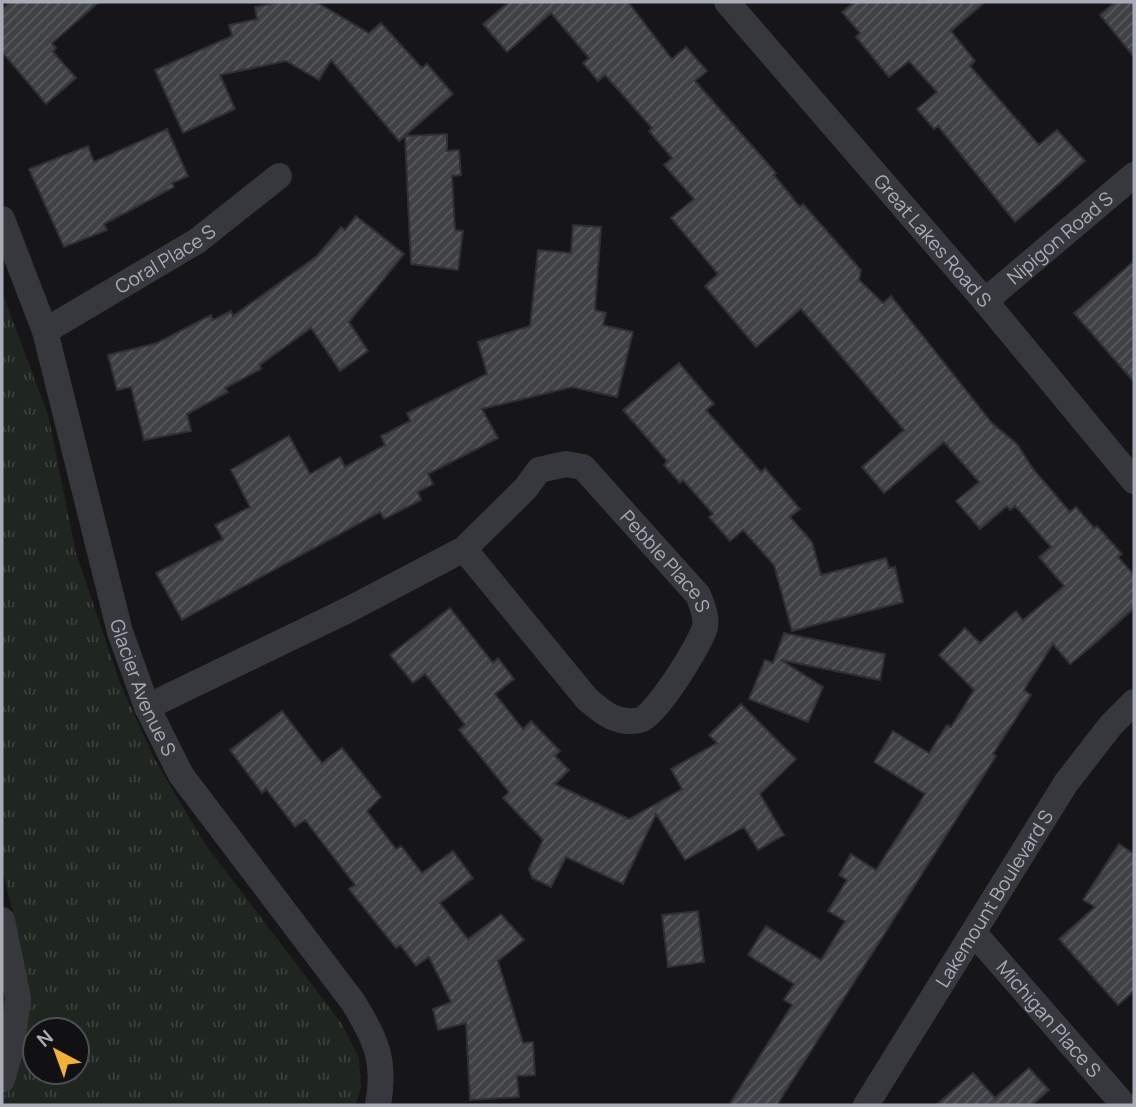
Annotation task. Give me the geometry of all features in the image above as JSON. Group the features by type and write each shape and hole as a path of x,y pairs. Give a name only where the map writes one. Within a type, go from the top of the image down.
{"street":[{"name":"Great Lakes Road S","path":"727,2 985,301 1134,481"},
{"name":"Nipigon Road S","path":"985,301 1134,175"},
{"name":"Coral Place S","path":"46,331 198,241 279,176"},
{"name":"Glacier Avenue S","path":"2,219 46,331 120,632 147,707 181,775 353,1002 373,1034 383,1078 378,1105"},
{"name":"Pebble Place S","path":"147,707 348,610 464,549 525,489 539,470 566,464 583,467 698,595 705,612 705,628 661,704 643,719 624,721 606,715 587,699 464,549"},
{"name":"Lakemount Boulevard S","path":"866,1105 1066,783 1111,725 1134,702"},
{"path":"2,920 18,998 12,1045 2,1080"},
{"name":"Michigan Place S","path":"974,933 1124,1105"}],"green space":[{"path":"2,292 48,415 76,553 120,683 154,758 205,844 342,1024 359,1058 361,1087 356,1105 2,1105 21,1026 21,1086 91,1086 91,1016 24,1016 17,929 2,869"}],"building":[{"path":"10,2 99,2 52,43 56,48 53,52 76,78 46,104 2,52 2,9"},
{"path":"280,2 316,2 369,33 381,23 422,68 427,64 453,94 399,141 331,60 319,80 286,61 220,75 235,109 183,133 155,70 232,36 229,25 257,19 255,7"},
{"path":"509,2 628,2 672,59 686,47 707,71 695,81 776,173 774,175 800,207 803,204 861,270 859,280 883,303 891,296 992,423 1017,444 1033,469 1070,512 1076,507 1094,528 1097,526 1122,554 1118,557 1134,575 1134,608 1099,640 1070,664 1053,644 1024,690 1031,695 993,754 996,756 777,1105 729,1105 792,1005 784,1000 794,984 748,955 766,926 821,960 845,921 828,911 847,880 839,875 851,854 876,870 925,794 874,762 893,731 929,753 947,725 951,727 974,690 939,655 965,628 980,643 1016,611 1023,620 1064,586 1039,557 1051,547 1015,506 1010,510 1007,506 980,529 956,501 979,482 944,442 884,493 862,467 904,430 801,309 756,347 705,286 718,274 671,218 694,199 664,165 672,158 649,131 652,128 605,75 598,81 583,63 589,58 551,13 507,52 483,24"},
{"path":"854,2 985,2 951,31 975,61 970,66 1039,145 1057,130 1085,161 1015,222 938,126 934,129 917,109 937,92 909,61 889,77 856,37 860,33 842,12"},
{"path":"1115,2 1134,2 1134,57 1100,15"},
{"path":"167,129 188,176 172,183 174,187 104,224 107,230 64,247 29,169 88,146 94,162"},
{"path":"447,134 447,151 459,150 461,175 452,176 455,230 463,231 458,270 411,264 405,136"},
{"path":"356,216 404,254 349,322 368,351 340,371 311,328 260,365 261,369 225,388 228,392 187,414 191,431 144,440 131,387 117,390 108,355 157,343 211,315 213,320 231,311 233,316 317,256 341,227 345,230"},
{"path":"573,225 601,227 595,310 606,313 603,325 633,332 617,397 572,387 482,409 498,438 428,474 433,484 418,492 421,500 384,519 380,512 182,620 156,573 223,539 215,525 250,507 231,470 289,436 310,474 340,457 345,467 385,445 381,436 410,421 407,413 487,374 478,342 530,326 538,250 571,253"},
{"path":"1134,261 1134,382 1074,313"},
{"path":"679,363 714,404 706,410 761,472 765,468 800,509 790,517 812,542 821,575 886,558 889,568 895,567 903,602 792,631 774,565 743,530 730,541 709,517 713,514 683,480 680,483 664,465 667,461 623,410"},
{"path":"450,608 493,663 498,658 514,679 495,694 523,729 531,721 560,751 555,756 569,770 555,784 629,819 682,789 671,769 717,743 709,735 741,704 796,759 760,794 784,835 758,850 744,827 685,860 656,814 623,884 566,857 551,887 532,878 529,869 543,840 503,798 509,792 459,730 465,725 425,674 413,683 390,655"},
{"path":"784,633 885,654 880,680 781,660 823,687 808,722 749,699 765,660 773,663"},
{"path":"282,711 322,763 342,748 381,797 367,811 396,849 401,846 422,873 453,851 473,878 440,903 468,939 501,914 524,940 498,961 523,1043 533,1042 535,1075 517,1076 519,1097 470,1100 466,1023 438,1030 433,1009 451,1002 429,957 416,966 400,945 396,948 349,889 355,885 305,820 295,827 266,789 262,793 230,750"},
{"path":"1119,844 1134,854 1134,991 1118,1005 1059,939 1095,907 1083,900"},
{"path":"698,911 704,962 668,967 662,915"},
{"path":"1029,1068 1049,1090 1032,1105 936,1105 973,1073 995,1098"}]}
